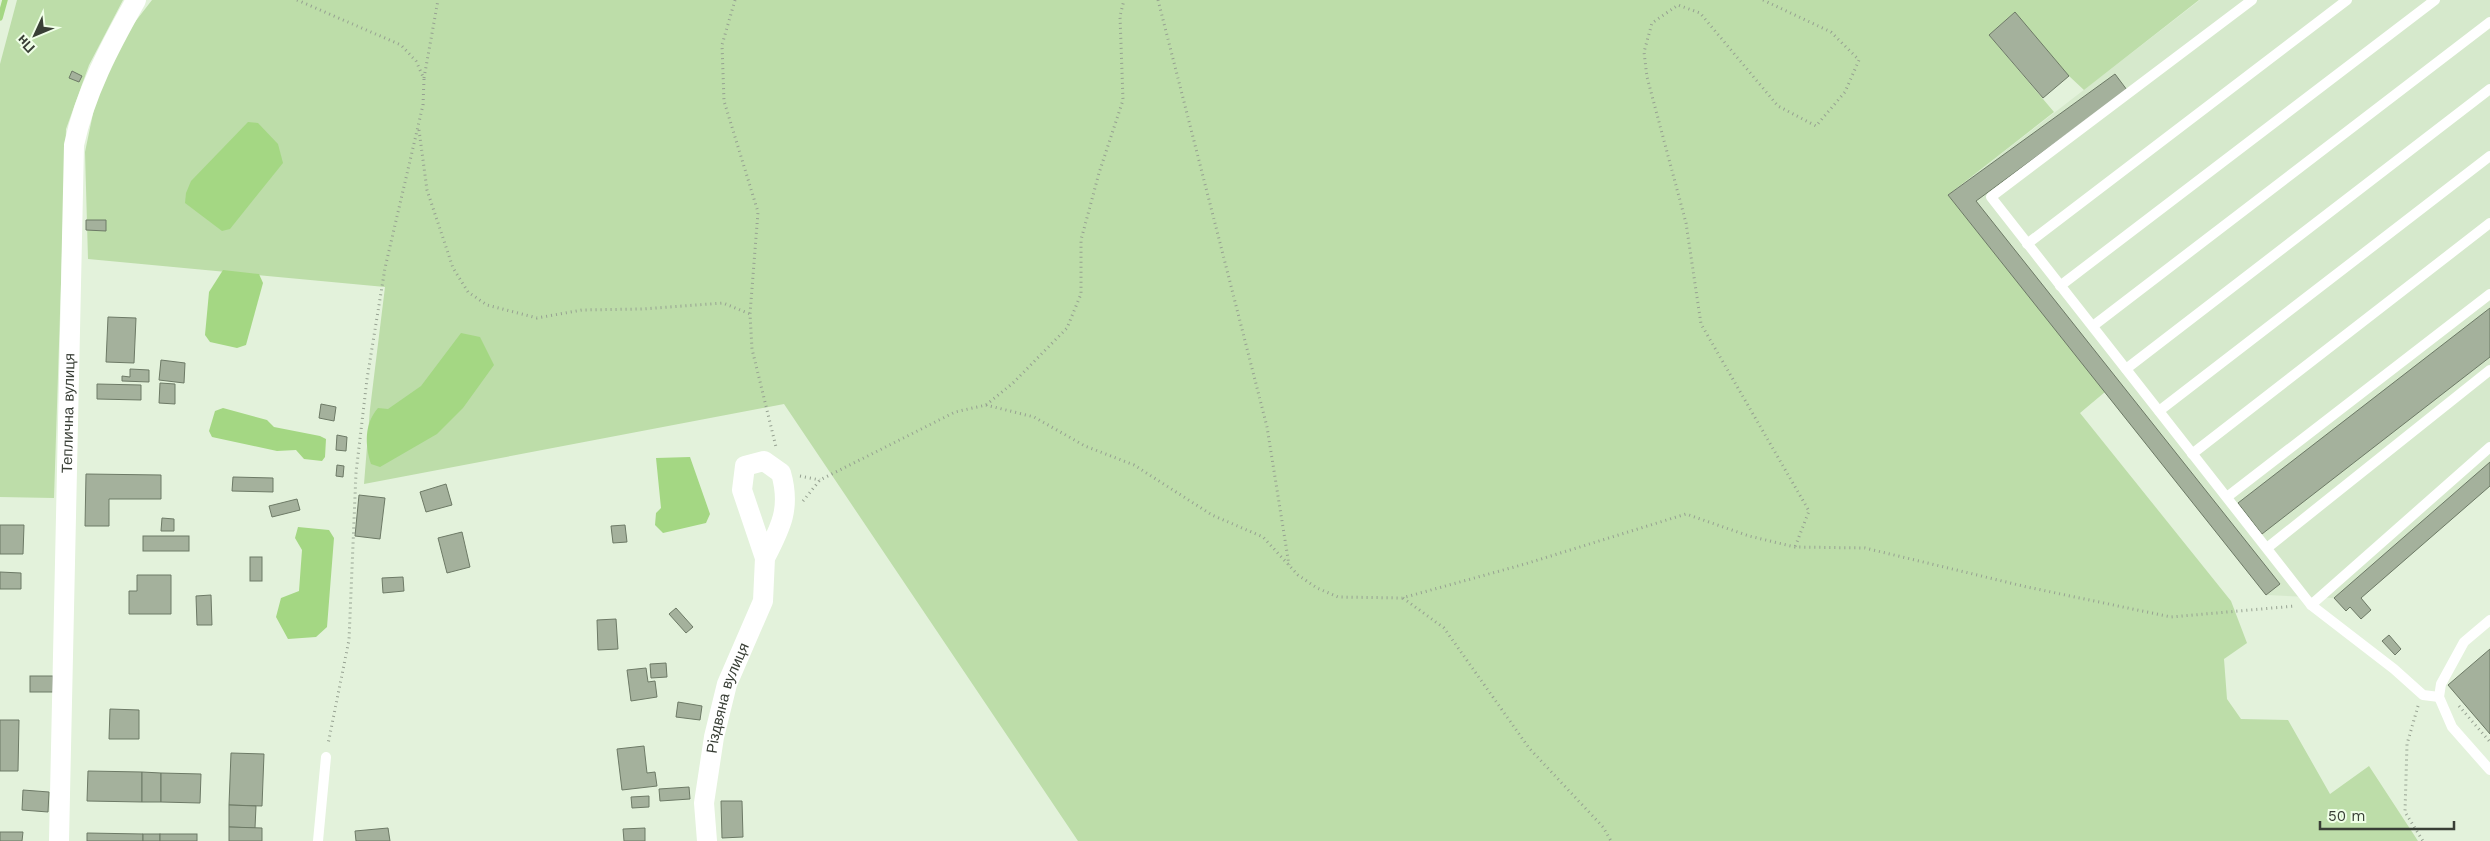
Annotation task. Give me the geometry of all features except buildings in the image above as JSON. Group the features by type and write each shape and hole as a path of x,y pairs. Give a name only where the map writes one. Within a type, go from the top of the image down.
{"street":[{"name":"Теплична вулиця","path":"58,841 74,145 79,121 105,55 136,0"},
{"name":"Різдвяна вулиця","path":"707,841 704,804 714,737 726,684 763,601 766,558 781,527 786,492 781,473 764,461 745,466 742,490 766,558"}],"lane":[{"path":"2252,0 1991,197 2311,605 2394,668 2423,695 2439,697"},
{"path":"2028,244 2347,0"},
{"path":"2060,286 2435,0"},
{"path":"2093,326 2490,22"},
{"path":"2126,369 2490,89"},
{"path":"2159,411 2490,156"},
{"path":"2192,454 2490,223"},
{"path":"2227,497 2490,294"},
{"path":"2267,548 2490,370"},
{"path":"2311,605 2490,447"},
{"path":"2490,620 2464,642 2440,684 2439,697 2452,727 2490,770"},
{"path":"318,841 326,756"}],"path":[{"path":"296,0 401,45 416,61 424,79"},
{"path":"326,756 349,640 356,472 367,379 385,268 423,105 424,79 438,0"},
{"path":"735,0 722,45 724,101 758,212 750,314 752,349 781,473 820,480"},
{"path":"781,527 820,480 955,412 986,405 1013,383 1067,328 1081,294 1080,240 1099,172 1123,100 1120,16 1124,0"},
{"path":"1158,0 1267,427 1289,565"},
{"path":"1763,0 1831,32 1859,60 1845,92 1816,126 1778,106 1700,13 1678,5 1652,23 1644,52 1647,78 1686,223 1701,324 1809,512 1795,548"},
{"path":"418,126 427,190 453,268 468,292 487,304 537,318 582,310 643,309 723,303 750,314"},
{"path":"986,405 1034,417 1085,446 1134,465 1212,515 1263,537 1298,575 1318,588 1338,597 1402,598 1525,564 1686,514 1749,536 1795,548 1864,548 2027,587 2171,616 2311,605"},
{"path":"1402,598 1444,628 1529,748 1603,827 1611,841"},
{"path":"2423,695 2414,717 2407,744 2405,812 2423,841"},
{"path":"2454,700 2490,742"}],"shaded area":[{"path":"17,0 123,0 89,65 66,129 54,498 0,497 0,64"},
{"path":"152,0 2199,0 2084,90 2069,76 2014,13 1989,35 2054,112 1948,195 2105,392 2080,413 2231,601 2247,643 2224,659 2227,699 2241,719 2288,720 2330,794 2369,766 2418,841 1078,841 784,404 364,484 370,409 385,287 88,259 85,152 95,104 111,53"},
{"path":"2200,0 2490,0 2490,486 2361,598 2371,610 2361,619 2351,607 2346,611 2334,598 2266,595 1948,195"},
{"path":"248,122 258,123 278,144 283,163 230,229 222,231 185,203 186,193 191,181"},
{"path":"223,270 259,274 263,283 246,345 237,348 210,342 205,335 209,292"},
{"path":"461,333 480,337 494,365 463,408 437,434 380,467 371,464 367,435 373,414 378,408 388,409 421,386"},
{"path":"223,408 267,420 274,427 320,436 326,439 325,457 322,461 304,459 296,450 277,451 212,437 209,431 215,411"},
{"path":"690,457 710,514 706,523 663,533 655,525 656,513 661,508 656,458"},
{"path":"298,527 329,530 334,538 327,627 316,637 288,639 276,617 281,598 299,591 302,550 295,538"}],"waterway":[{"path":"0,18 5,0"}]}
